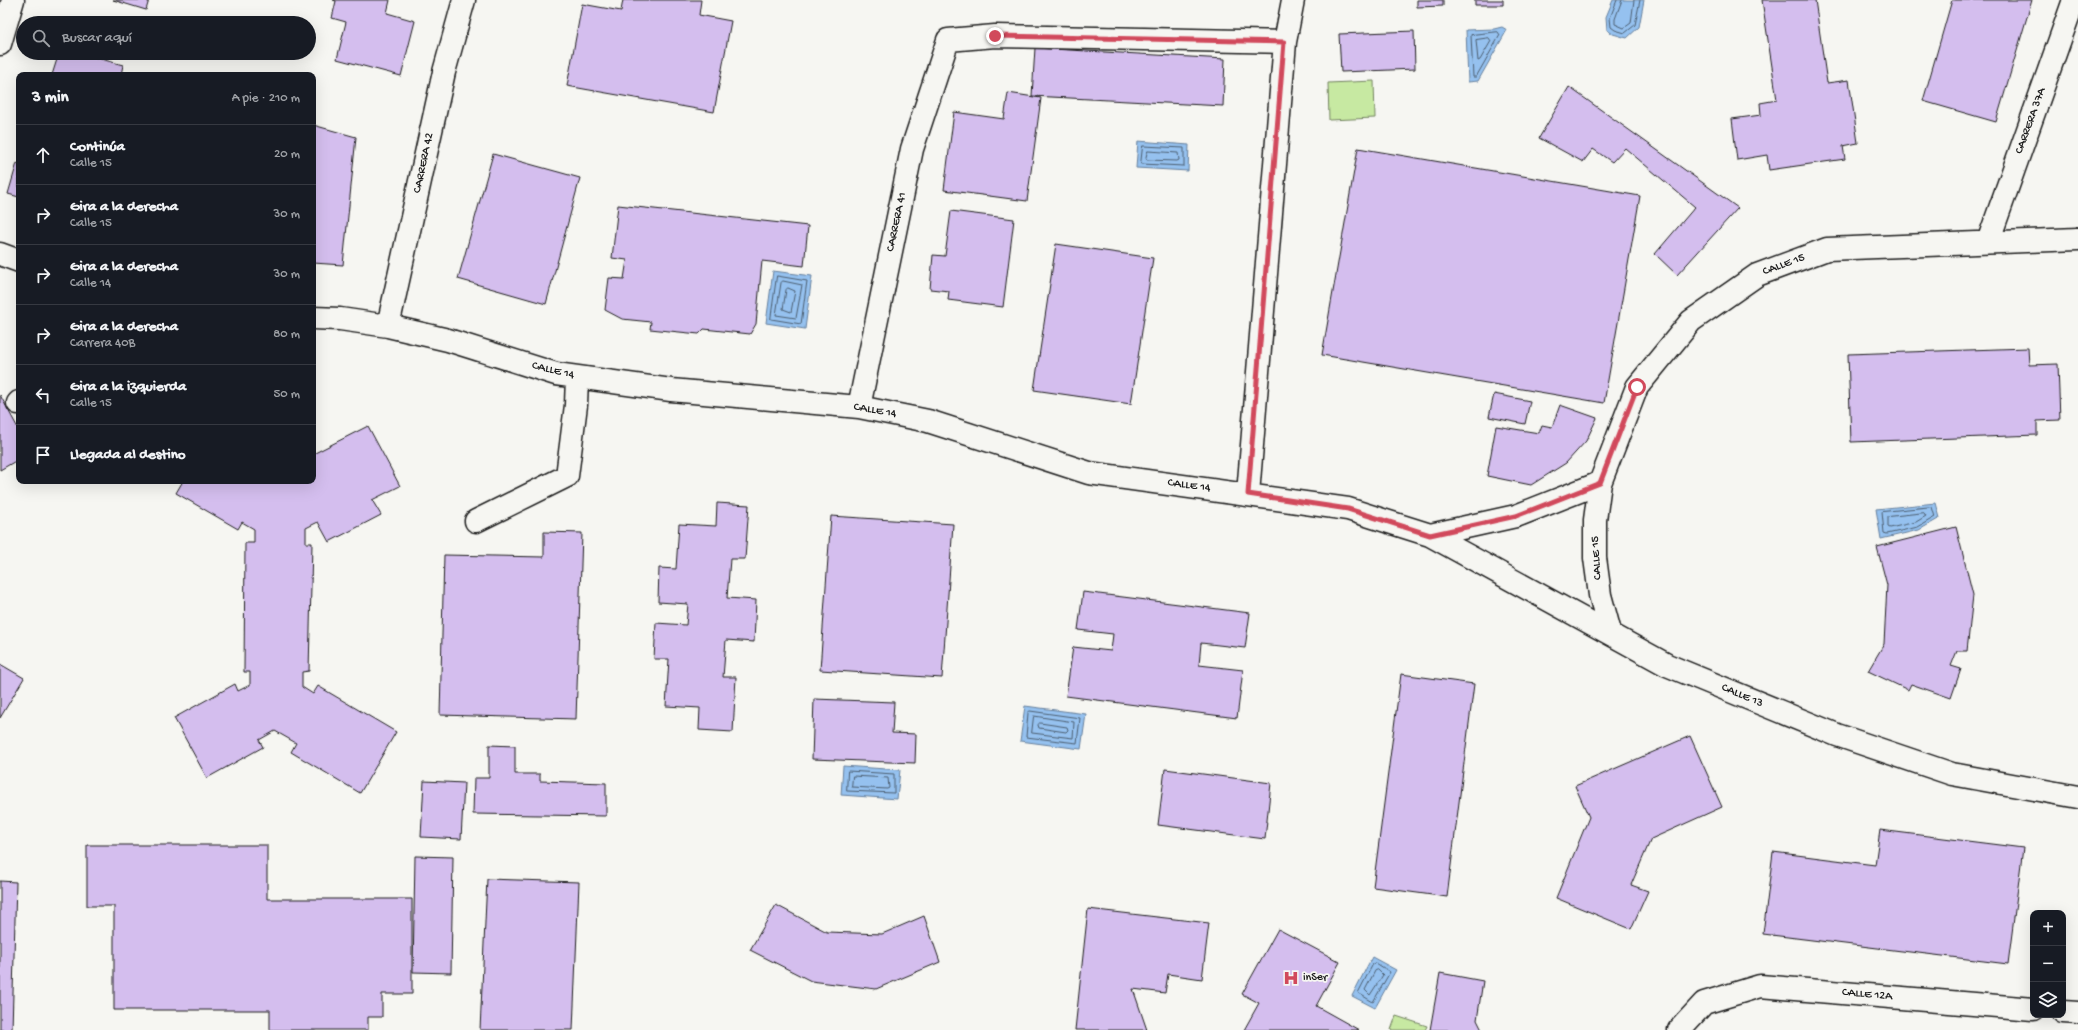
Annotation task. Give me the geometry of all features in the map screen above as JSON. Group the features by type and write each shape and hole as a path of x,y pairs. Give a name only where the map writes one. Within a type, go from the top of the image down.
{"street":[{"path":"0,44 13,0"},
{"name":"CARRERA 42","path":"388,326 444,72 464,0"},
{"path":"1248,494 1284,42 1292,0"},
{"name":"CARRERA 37A","path":"1988,242 2074,0"},
{"name":"CARRERA 41","path":"859,407 912,149 948,40 995,36 1284,42"},
{"name":"CALLE 15","path":"1610,632 1600,595 1595,558 1595,520 1600,483 1637,387 1691,321 1757,275 1826,249 2078,239"},
{"path":"0,254 16,260"},
{"name":"CALLE 14","path":"316,318 340,319 388,326 448,340 556,374 671,390 859,407 928,422 1089,473 1348,509 1430,535"},
{"path":"476,521 567,476 576,405 577,377"},
{"path":"1430,535 1516,516 1600,483"},
{"name":"CALLE 13","path":"1430,535 1610,632 1667,665 1837,735 1952,774 2078,797"},
{"name":"CALLE 12A","path":"1679,1030 1704,1003 1760,986 2030,1010"},
{"path":"2066,1012 2078,1013"}],"green space":[{"path":"1374,81 1375,118 1329,120 1328,83"},
{"path":"1396,1016 1427,1026 1425,1030 1391,1030"}],"water":[{"path":"1613,0 1644,0 1639,27 1627,38 1613,34 1607,30 1606,17"},
{"path":"1502,27 1507,30 1478,81 1468,82 1466,30 1494,29"},
{"path":"1138,141 1189,145 1188,171 1136,168"},
{"path":"773,271 812,276 805,329 766,323"},
{"path":"1936,503 1940,518 1919,530 1881,539 1876,509"},
{"path":"1025,706 1086,714 1081,749 1020,741"},
{"path":"843,766 900,770 897,799 841,795"},
{"path":"1372,957 1396,970 1375,1008 1352,996"}],"building":[{"path":"113,0 149,0 146,10"},
{"path":"333,0 390,0 387,13 415,21 401,76 337,59 346,22 332,18 336,1"},
{"path":"623,0 701,0 699,15 731,21 714,112 567,86 582,4 621,11"},
{"path":"1417,0 1443,0 1443,6 1417,7"},
{"path":"1475,0 1503,0 1503,5 1475,5"},
{"path":"1762,0 1815,0 1827,83 1849,80 1858,143 1843,146 1845,159 1769,170 1767,155 1737,160 1732,119 1761,115 1760,103 1777,100"},
{"path":"1952,0 2032,0 1996,122 1923,101"},
{"path":"1414,31 1415,69 1341,72 1339,34"},
{"path":"1035,48 1225,59 1223,106 1032,96"},
{"path":"57,60 105,60 123,65 122,72 53,72"},
{"path":"1569,87 1738,208 1677,275 1655,254 1695,207 1625,148 1612,162 1593,149 1583,162 1539,138"},
{"path":"1008,93 1041,98 1027,201 944,190 954,112 1004,119"},
{"path":"316,126 356,137 343,265 316,263"},
{"path":"1358,148 1640,196 1604,403 1322,355"},
{"path":"493,154 580,178 546,304 458,279"},
{"path":"16,166 16,196 8,194"},
{"path":"618,205 808,226 804,266 762,261 756,324 750,334 704,329 699,334 650,329 651,322 622,319 605,310 609,278 624,279 627,260 612,258"},
{"path":"951,211 1014,219 1003,307 948,300 949,291 930,289 933,255 945,256"},
{"path":"1056,244 1153,258 1131,404 1034,390"},
{"path":"2028,348 2029,365 2058,364 2060,420 2037,421 2037,435 1851,442 1848,354"},
{"path":"1494,394 1530,401 1525,424 1489,417"},
{"path":"0,395 16,424 16,461 0,470"},
{"path":"1560,405 1597,418 1586,441 1566,463 1531,485 1487,476 1496,426 1539,433 1542,425 1552,427"},
{"path":"368,426 400,486 372,500 381,515 329,542 318,522 306,528 306,543 312,543 309,671 302,672 302,687 313,694 318,686 396,732 360,793 291,752 296,743 275,731 259,740 263,747 207,778 174,718 235,684 238,691 250,685 250,672 244,672 245,543 254,543 254,529 242,522 238,529 176,493 181,484 316,484 316,452"},
{"path":"717,503 749,505 745,559 730,559 727,598 756,600 754,642 726,640 723,677 736,677 733,732 699,730 700,708 666,706 669,659 654,659 656,623 686,625 688,604 658,602 659,568 676,569 679,524 716,526"},
{"path":"831,516 953,524 942,678 820,670"},
{"path":"1956,527 1973,595 1967,651 1957,651 1951,666 1961,669 1951,698 1911,684 1908,690 1868,671 1884,644 1887,585 1877,547"},
{"path":"544,532 582,533 576,719 440,715 444,555 544,557"},
{"path":"1083,592 1250,613 1245,648 1201,643 1199,665 1243,670 1237,718 1066,696 1073,647 1111,651 1113,634 1078,630"},
{"path":"0,664 24,678 0,718"},
{"path":"1401,674 1474,684 1447,897 1373,887"},
{"path":"814,699 894,702 892,733 916,734 915,763 812,759"},
{"path":"1690,736 1722,807 1651,839 1631,885 1648,891 1631,929 1556,898 1589,817 1575,786"},
{"path":"489,745 515,746 515,774 540,774 540,781 606,783 606,816 473,814 474,778 489,778"},
{"path":"1165,769 1271,783 1265,839 1158,825"},
{"path":"424,781 464,783 461,839 421,837"},
{"path":"1880,830 2023,848 2008,964 1763,934 1773,852 1875,865"},
{"path":"87,845 267,845 267,899 412,899 412,994 382,994 382,1017 368,1017 368,1030 270,1030 270,1010 114,1010 114,906 87,906"},
{"path":"415,856 453,857 451,973 413,972"},
{"path":"487,879 579,882 573,1030 480,1030"},
{"path":"0,881 16,882 12,1030 0,1030"},
{"path":"776,905 827,932 882,934 924,916 940,962 876,989 811,981 750,950"},
{"path":"1088,909 1209,923 1202,979 1168,974 1165,993 1133,989 1147,1030 1075,1030"},
{"name":"inSer","path":"1278,929 1340,962 1316,1006 1359,1030 1244,1030 1259,1003 1242,994"},
{"path":"1440,973 1483,981 1477,1020 1482,1030 1430,1030"}],"place":[{"name":"inSer","path":"1291,978"}],"route":[{"path":"995,36 1284,42 1248,494 1348,509 1430,535 1516,516 1600,483 1637,387"}]}
